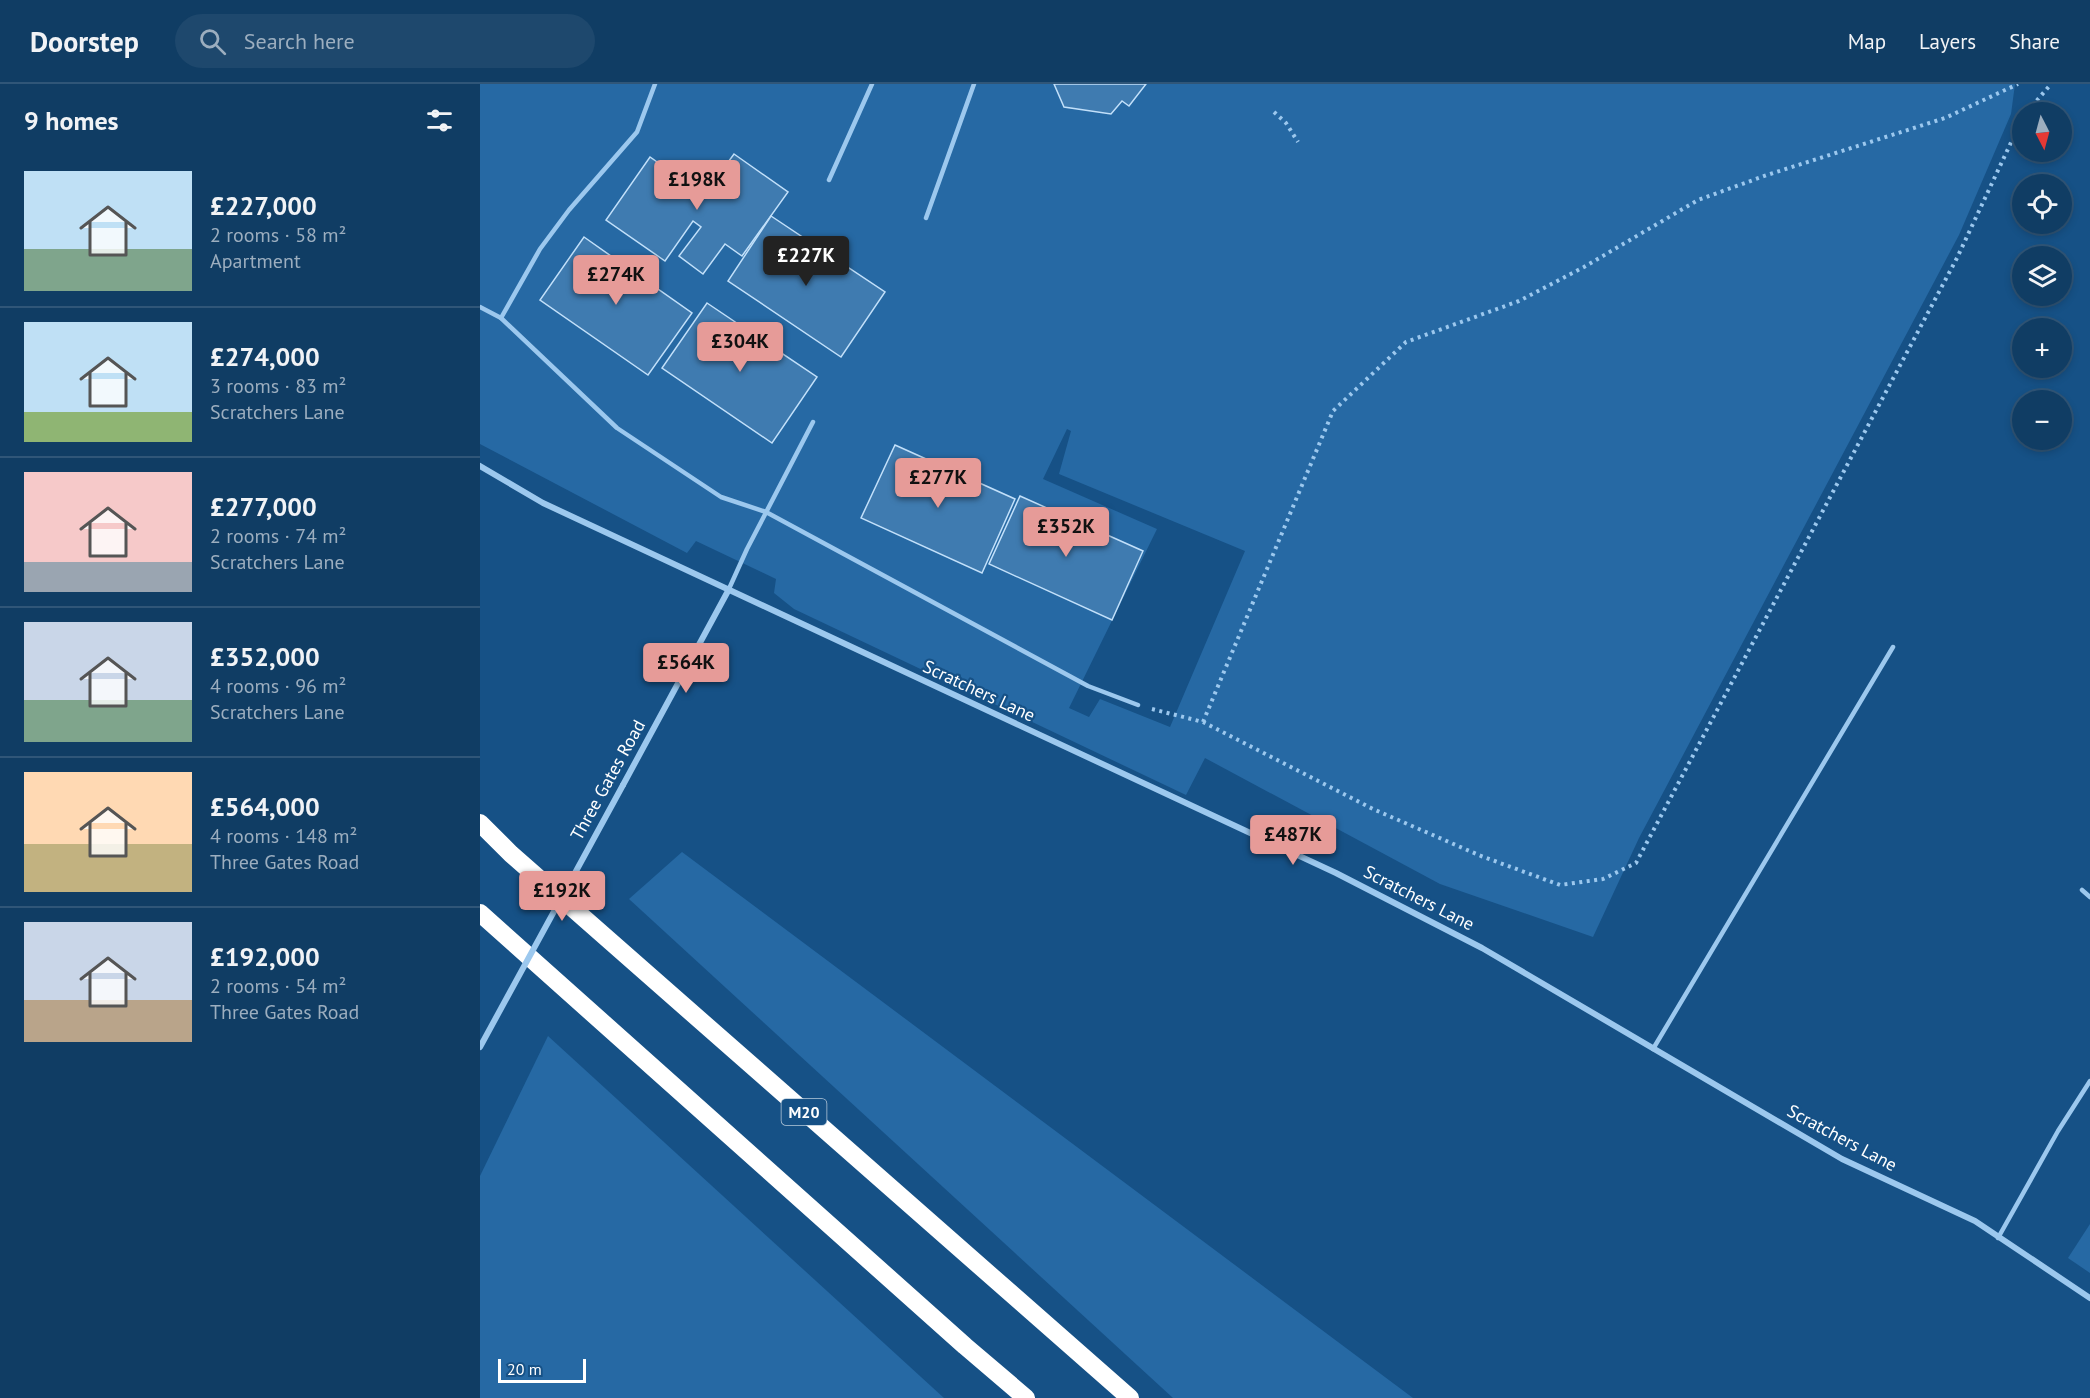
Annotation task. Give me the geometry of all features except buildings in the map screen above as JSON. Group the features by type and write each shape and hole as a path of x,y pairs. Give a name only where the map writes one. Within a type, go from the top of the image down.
{"highway":[{"name":"M20","path":"480,823 520,862 1131,1398"},
{"path":"480,913 964,1346 1026,1398"}],"street":[{"name":"Scratchers Lane","path":"480,466 543,503 1336,873 1482,948 1842,1159 1975,1221 2090,1299"},
{"name":"Three Gates Road","path":"480,1047 728,591"}],"lane":[{"path":"501,318 540,249 569,210 637,132 655,84"},
{"path":"829,180 872,84"},
{"path":"926,218 974,84"},
{"path":"480,307 501,318 617,428 721,496 766,512 1088,686 1138,705"},
{"path":"728,591 747,549 813,422"},
{"path":"1653,1048 1893,647"},
{"path":"2082,891 2090,897"},
{"path":"1998,1238 2058,1131 2090,1081"}],"path":[{"path":"1203,722 1333,411 1406,342 1519,301 1584,267 1698,200 1767,175 1946,118 2018,84"},
{"path":"2036,102 2051,84"},
{"path":"1274,112 1286,123 1298,142"},
{"path":"1138,705 1203,722 1373,809 1481,855 1560,885 1603,879 1636,862 1957,258 2012,140"}],"shaded area":[{"path":"480,84 2015,84 2011,114 1959,235 1639,838 1593,937 1440,884 1205,758 1186,795 794,609 774,593 776,579 696,541 687,553 480,444","holes":["1067,429 1071,431 1059,474 1245,551 1170,727 1100,699 1089,717 1069,708 1157,529 1043,479"]},
{"path":"682,852 1413,1398 1173,1398 629,899"},
{"path":"548,1036 944,1398 480,1398 480,1176"},
{"path":"2090,1224 2090,1273 2068,1258"}]}
